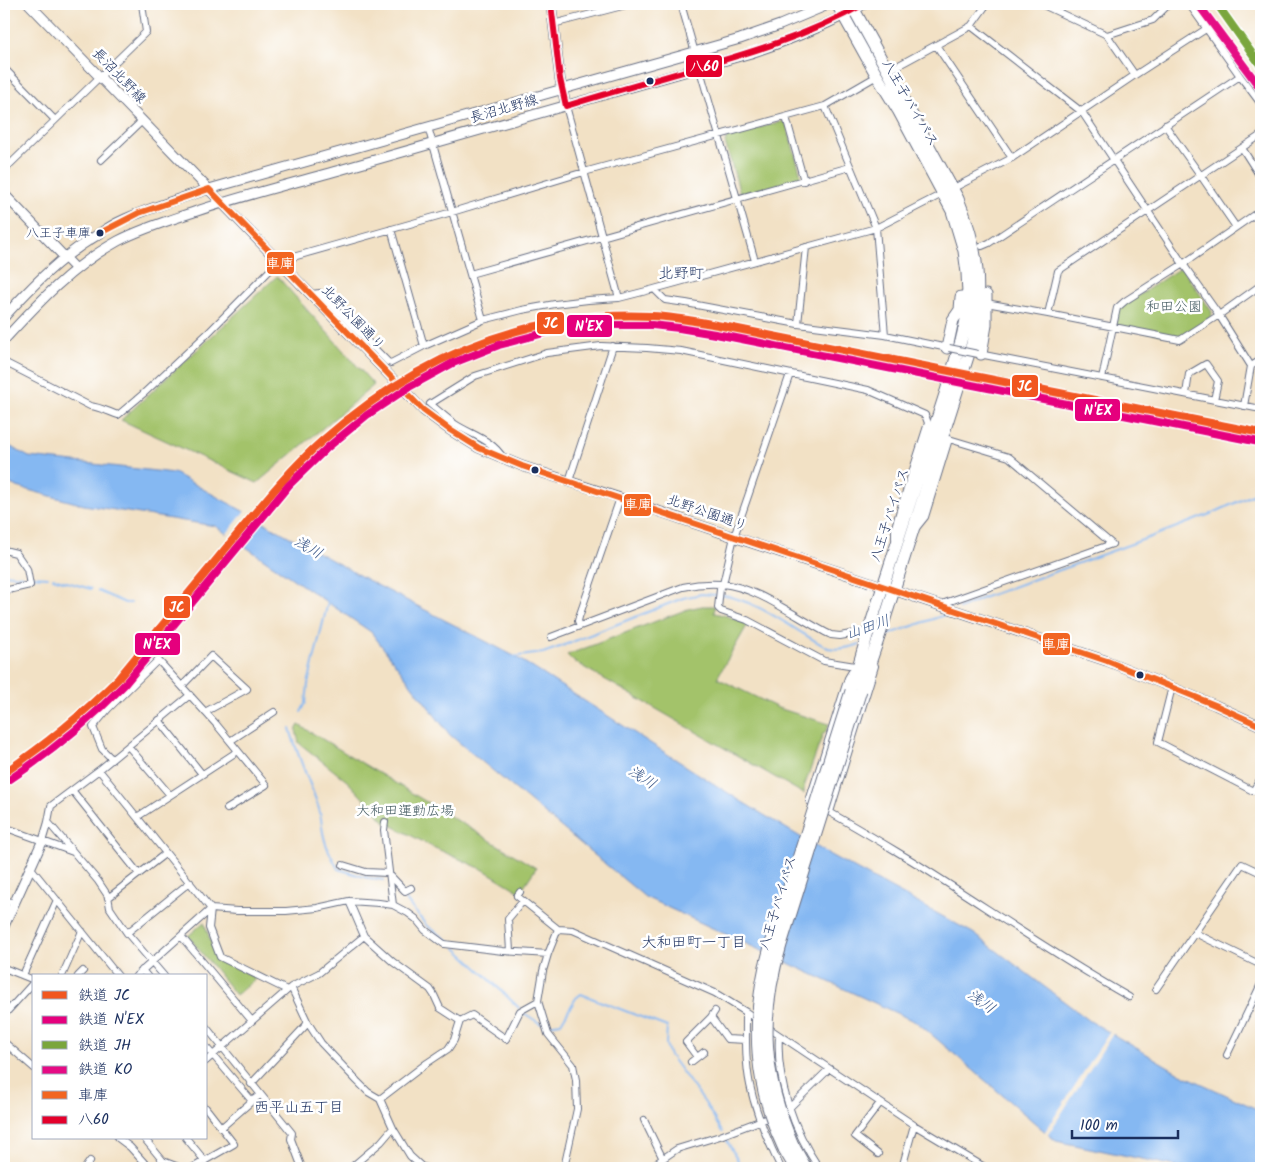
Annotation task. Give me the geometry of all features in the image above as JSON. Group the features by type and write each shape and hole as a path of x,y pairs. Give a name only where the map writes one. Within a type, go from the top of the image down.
{"highway":[{"name":"八王子バイパス","path":"837,4 877,76 948,192 964,214 975,248 978,271 978,308 972,344 913,530 867,635 858,661 856,691"},
{"name":"八王子バイパス","path":"807,1168 797,1163 788,1147 770,1071 766,1035 769,991 778,954 856,691 876,647 881,631 895,548 961,341 968,294 964,251 948,192 857,6"},
{"path":"948,348 953,320 960,310 961,294 958,253 943,207 948,192 962,197 982,246 985,269 986,325 979,354"}],"street":[{"name":"長沼北野線","path":"29,4 222,203 769,47 817,28 844,15 857,6"},
{"path":"4,170 146,32 142,4"},
{"path":"550,4 562,90 619,298"},
{"path":"553,24 630,4"},
{"path":"682,4 755,261"},
{"name":"長沼北野線","path":"209,190 740,39 809,14 830,4"},
{"path":"888,71 970,26 987,4"},
{"path":"1041,4 1106,35 1135,75"},
{"path":"1106,35 1153,20 1169,4"},
{"path":"1189,4 1261,104"},
{"path":"1247,4 1261,6"},
{"path":"809,14 816,16 819,22 817,28"},
{"path":"970,26 1082,112 1252,366 1244,406"},
{"path":"311,294 320,293 391,363 483,320 555,304 619,298 876,228 1012,158 1135,75 1206,30"},
{"path":"936,45 1012,158"},
{"path":"4,68 55,120"},
{"path":"4,362 90,406 118,415 202,339 279,261 584,172 825,106 877,76"},
{"path":"982,246 1240,76"},
{"path":"825,106 876,228 885,335"},
{"path":"786,117 804,180"},
{"path":"101,160 142,120"},
{"path":"1165,125 1236,227"},
{"path":"428,127 483,320"},
{"path":"1048,314 1058,271 1261,135"},
{"path":"1242,148 1261,178"},
{"path":"470,274 850,167"},
{"path":"249,178 246,186 249,192 254,194"},
{"path":"4,317 32,286 65,256 90,238 124,219 209,190"},
{"path":"4,194 76,269"},
{"path":"179,199 185,205 182,216"},
{"path":"4,340 43,297 76,269 100,252 131,235 163,222 222,203"},
{"name":"北野公園通り","path":"222,203 427,413 479,448 522,466 1107,662 1222,707 1261,726"},
{"path":"1102,378 1117,308 1261,210"},
{"path":"124,219 131,235"},
{"path":"391,229 424,346"},
{"path":"798,324 806,246"},
{"path":"986,303 1180,340 1261,285"},
{"path":"654,289 665,300 798,324 885,335 1261,409"},
{"path":"504,459 492,444 454,423 430,404 475,376 547,353 601,346 681,351 868,390 925,415 928,423 896,527 895,548"},
{"path":"569,481 613,346"},
{"path":"1252,366 1261,360"},
{"path":"1186,394 1189,374 1206,364 1218,380 1214,400"},
{"path":"790,374 734,537 718,608 721,611 747,620 824,661 858,661"},
{"path":"913,530 925,517 949,440 1009,457 1112,544 943,606"},
{"path":"580,626 579,617 620,498"},
{"path":"4,550 16,553 26,569 30,585 4,591"},
{"path":"551,637 683,587 698,584 746,590 831,635 840,636 862,632 867,635"},
{"path":"830,812 876,663 876,647"},
{"path":"182,686 211,656 247,689 205,712"},
{"path":"112,760 102,749 93,727 108,709 158,660 205,712 266,785 227,809"},
{"path":"858,661 848,678 809,802 864,831 1073,964 1129,997"},
{"path":"1172,687 1158,742 1253,791 1261,778"},
{"path":"4,926 42,842 51,806 112,760 190,695"},
{"path":"230,742 274,712"},
{"path":"159,720 202,774"},
{"path":"128,746 170,795"},
{"path":"136,817 238,751"},
{"path":"99,770 211,909 210,928 220,957 289,989 321,1043 356,1082 380,1099 410,1156 423,1168"},
{"path":"72,790 139,874"},
{"path":"48,822 105,890 110,908 127,933 162,974"},
{"path":"386,822 384,830 393,905"},
{"path":"4,827 73,852"},
{"path":"108,898 166,853"},
{"path":"1156,989 1242,864 1261,873"},
{"path":"342,866 366,872 388,873 404,891 411,888"},
{"path":"31,868 116,974"},
{"path":"127,933 190,882"},
{"path":"520,892 517,896 558,929 573,930 715,993 914,1125 986,1168"},
{"path":"4,898 13,904"},
{"path":"23,975 56,900"},
{"path":"349,901 364,936 430,989 440,1008 460,1021"},
{"path":"138,974 211,909 286,911 317,908 349,901 393,905 416,919 425,930 444,944 548,954"},
{"path":"510,951 508,919 523,901"},
{"path":"558,929 543,971 538,1001 548,1034 574,1065 577,1109 564,1168"},
{"path":"63,974 82,931"},
{"path":"1195,932 1261,965"},
{"path":"181,936 252,1021"},
{"path":"208,1059 289,989 319,973 364,936"},
{"path":"4,968 32,980"},
{"path":"142,970 145,974"},
{"path":"4,1015 32,983"},
{"path":"1227,1055 1261,984"},
{"path":"380,1099 448,1049 454,1040 460,1021 472,1015 506,1039 520,1010 538,1001"},
{"path":"746,1012 747,1067 750,1086 760,1121 782,1168"},
{"path":"697,1057 686,1042 713,1014 727,1039 746,1040"},
{"path":"251,1084 308,1023"},
{"path":"208,1030 292,1134 291,1139 302,1168"},
{"path":"779,1036 778,1047 783,1085 789,1108 805,1144 819,1168"},
{"path":"4,1042 32,1066"},
{"path":"208,1049 252,1101"},
{"path":"691,1062 704,1052"},
{"path":"649,1168 677,1149 720,1136 786,1111 829,1069"},
{"path":"221,1128 260,1095"},
{"path":"878,1154 856,1136 880,1103"},
{"path":"192,1168 234,1144 208,1111"},
{"path":"644,1120 663,1159"},
{"path":"902,1168 914,1125"},
{"path":"354,1168 354,1165 394,1128"},
{"path":"121,1140 130,1147 149,1168"},
{"path":"146,1140 163,1161 180,1168"},
{"path":"188,1140 205,1161"},
{"path":"85,1168 90,1161"}],"green space":[{"path":"784,121 801,175 799,178 745,194 740,193 725,142 728,136"},
{"name":"和田公園","path":"1180,268 1183,269 1212,312 1211,317 1180,338 1118,326 1116,324 1118,309"},
{"path":"277,276 374,385 257,483 121,420"},
{"path":"715,606 714,613 748,624 717,678 778,708 829,724 823,734 804,787 804,794 573,661 567,655 688,609"},
{"name":"大和田運動広場","path":"299,725 536,868 520,892 484,870 435,848 385,822 348,782 299,743 296,730"},
{"path":"204,922 216,957 256,978 236,995 188,936"}],"water":[{"name":"浅川","path":"4,443 29,457 174,473 375,584 516,657 739,800 832,856 973,933 1090,1021 1181,1074 1261,1111 1261,1168 1185,1168 1056,1141 918,1023 645,897 450,735 371,632 215,526 84,505 17,487 4,481"}],"pier":[{"path":"246,510 256,515 234,542 225,536"},
{"path":"1111,1030 1114,1032 1047,1136 1044,1133"}],"waterway":[{"name":"山田川","path":"959,609 985,597 1213,513 1261,491"},
{"path":"4,574 23,576"},
{"path":"31,576 48,577"},
{"path":"53,578 91,589"},
{"path":"98,591 125,603 131,603"},
{"name":"山田川","path":"512,657 543,653 683,598 701,594 716,595"},
{"name":"山田川","path":"721,595 735,598 762,609 828,648 837,649 860,644"},
{"path":"301,712 306,703 308,684 328,602"},
{"name":"山田川","path":"884,636 950,613"},
{"path":"290,728 319,810 326,845 338,869 368,878 384,880"},
{"path":"393,884 426,925 451,942"},
{"path":"456,948 519,1008"},
{"path":"548,1025 561,1023 576,998 581,994 667,1027 666,1044 669,1054 705,1103 722,1132"},
{"path":"522,1012 541,1024"},
{"path":"725,1137 742,1168"}],"rail line":[{"name":"KO","path":"1198,4 1261,89"},
{"name":"JH","path":"1217,4 1261,66"},
{"name":"JC","path":"4,773 63,729 118,679 275,490 322,441 395,386 434,363 475,345 517,331 560,321 605,316 652,316 679,319 723,326 1261,433"},
{"name":"N'EX","path":"9,780 69,736 124,685 289,485 327,448 367,415 409,387 453,363 499,345 548,332 599,325 652,325 679,328 1259,442"}],"transit line":[{"name":"八60","path":"551,4 560,79 566,106 774,44 820,26 864,4"},
{"name":"車庫","path":"100,233 139,213 209,189 423,410 479,448 522,466 1107,661 1261,726"}],"place":[{"name":"八王子車庫","path":"100,233"}],"district":[{"name":"北野町","path":"681,274"},
{"name":"大和田町一丁目","path":"694,943"},
{"name":"西平山五丁目","path":"299,1108"}]}
